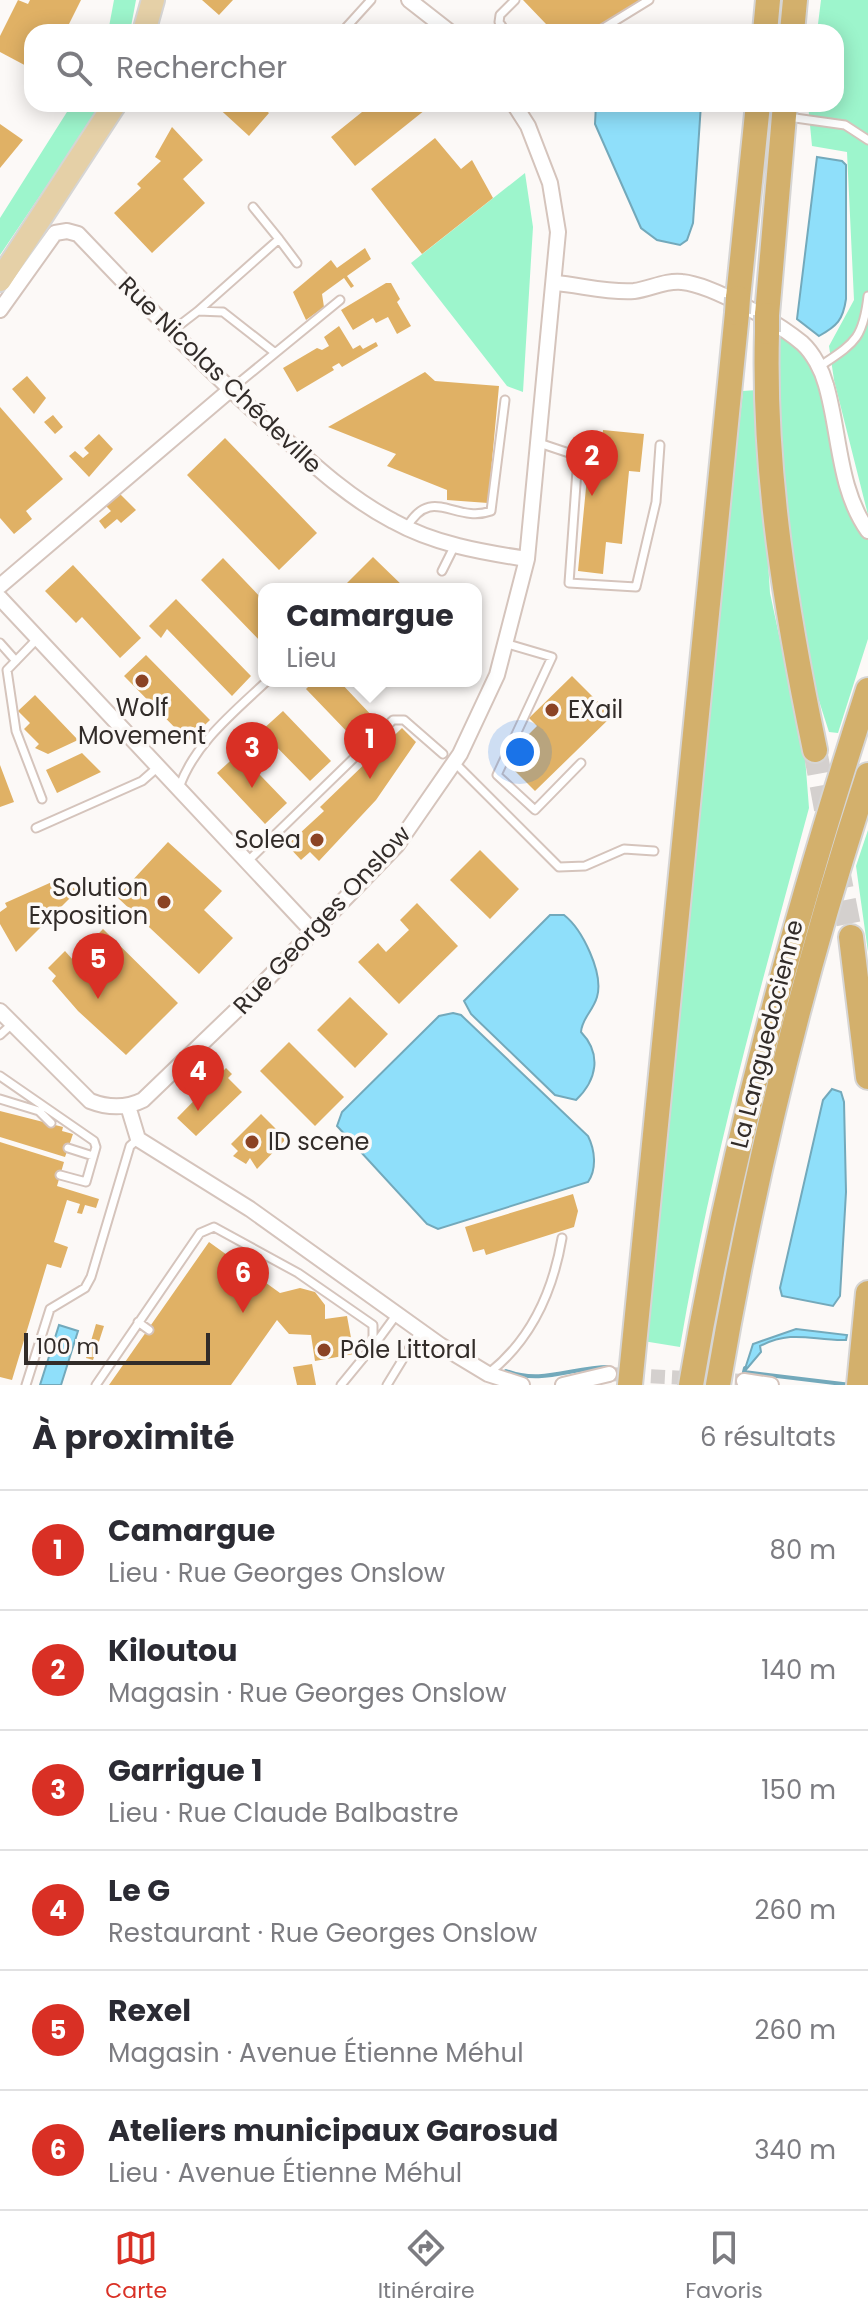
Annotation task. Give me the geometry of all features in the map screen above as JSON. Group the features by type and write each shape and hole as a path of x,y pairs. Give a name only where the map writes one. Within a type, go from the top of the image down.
{"highway":[{"path":"766,24 768,0"},
{"path":"793,24 795,0"},
{"path":"620,1380 757,112"},
{"path":"784,112 767,323 767,402 775,522 789,620 815,750"},
{"name":"La Languedocienne","path":"691,1385 728,1191 767,1025 810,872 868,690"},
{"name":"La Languedocienne","path":"718,1385 777,1094 829,900 868,775"},
{"path":"851,937 868,1077"},
{"path":"859,1384 868,1293"}],"main road":[{"path":"0,280 110,112"}],"street":[{"path":"409,0 440,24"},
{"name":"Rue Georges Onslow","path":"128,1106 150,1095 397,845 497,675 508,644 527,559 558,232 550,183 528,126 519,112"},
{"name":"Rue Nicolas Chédeville","path":"0,310 55,233 67,231 78,234 230,390 331,481 407,527 455,545 527,559"},
{"path":"555,283 633,291 678,281 708,289 801,343 819,367 826,385 849,493 857,517 868,531"},
{"path":"0,586 230,390"},
{"path":"0,598 313,932"},
{"path":"0,1011 90,1101 106,1107 128,1106 138,1139 250,1209 420,1331 504,1379"},
{"path":"563,1385 620,1380"},
{"path":"744,1381 771,1385"}],"lane":[{"path":"349,24 371,0"},
{"path":"500,24 500,15 515,0"},
{"path":"610,24 649,0"},
{"path":"792,112 845,125 868,140"},
{"path":"253,207 297,263"},
{"path":"172,331 279,239"},
{"path":"819,367 857,339 864,327 868,296"},
{"path":"230,390 340,300"},
{"path":"198,311 223,312 274,352"},
{"path":"407,527 415,513 434,504 480,515 491,511 505,400"},
{"path":"539,443 578,456 569,583 636,587 656,502 660,445"},
{"path":"442,571 455,545"},
{"path":"38,638 7,670 7,690 16,731 42,799"},
{"path":"0,643 16,661"},
{"path":"508,644 552,657 497,775 535,810 581,763"},
{"path":"179,788 189,764 209,738 261,687"},
{"path":"248,861 393,720 404,720 448,758 559,867 585,866 624,849 654,851"},
{"path":"36,828 142,781 158,767"},
{"path":"0,1035 12,1024"},
{"path":"0,1076 94,1141 86,1182 60,1175"},
{"path":"0,1099 39,1111 51,1123"},
{"path":"26,1385 50,1309 56,1302 85,1288 91,1277 130,1146 138,1139"},
{"path":"68,1148 93,1156"},
{"path":"96,1385 200,1233 214,1227 298,1273 373,1325 373,1346"},
{"path":"504,1379 554,1281 562,1238"},
{"path":"341,1385 397,1314"},
{"path":"138,1322 149,1330"},
{"path":"387,1385 420,1331"}],"green space":[{"path":"114,0 136,0 132,24 110,24"},
{"path":"821,0 868,0 868,515 834,380 829,346 854,300 847,152 812,146 809,112 844,112 844,24 818,24"},
{"path":"67,112 97,112 0,255 0,218"},
{"path":"525,173 533,227 523,392 507,386 411,263"},
{"path":"778,336 792,343 816,371 847,510 868,538 868,639 838,733 829,732 805,657 780,475"},
{"path":"757,390 770,593 805,757 809,808 722,1143 680,1347 643,1341 693,837 743,391"},
{"path":"868,830 868,952 856,866"}],"water":[{"path":"596,112 700,112 693,223 687,240 680,245 657,240 641,228 595,124"},
{"path":"817,157 842,161 846,165 846,299 838,322 819,336 797,319"},
{"path":"550,915 564,915 578,930 590,952 597,976 597,997 581,1032 592,1049 594,1067 589,1084 576,1100 555,1095 471,1014 464,1001"},
{"path":"461,1015 588,1136 594,1165 588,1182 438,1229 427,1224 337,1126 342,1112 439,1016"},
{"path":"832,1089 841,1092 844,1102 846,1192 840,1296 833,1306 782,1296 780,1288 823,1100"},
{"path":"59,1325 78,1331 61,1385 40,1385"},
{"path":"796,1329 847,1335 846,1340 793,1337 772,1341 760,1346 761,1352 744,1372 753,1344"}],"building":[{"path":"18,0 28,4 30,0 81,0 69,24 24,24 24,65 0,52 0,36"},
{"path":"202,0 233,0 219,15"},
{"path":"523,0 641,0 603,24 546,24"},
{"path":"223,112 269,113 249,136"},
{"path":"362,112 422,112 355,166 331,137"},
{"path":"0,124 23,140 0,168"},
{"path":"172,127 203,160 183,179 205,203 152,253 114,213 141,188 137,184 161,161 155,157"},
{"path":"435,138 461,169 472,160 493,198 422,254 371,189"},
{"path":"365,248 371,259 347,276 354,286 351,288 344,278 322,294 324,307 306,320 293,292 331,260 337,268"},
{"path":"391,283 400,299 397,302 411,326 397,334 388,317 376,323 373,318 353,330 341,310"},
{"path":"339,326 353,349 360,345 363,349 376,342 378,346 342,367 339,363 332,367 334,370 297,392 283,368 317,348 322,350 329,346 324,337"},
{"path":"425,372 435,381 499,386 488,503 447,500 447,490 387,466 396,454 328,427"},
{"path":"27,376 46,398 34,414 12,389"},
{"path":"0,407 63,479 26,511 32,519 14,534 0,518"},
{"path":"53,415 63,427 55,434 44,422"},
{"path":"603,430 644,434 640,472 629,471 622,544 606,542 603,574 578,571 588,467 599,468"},
{"path":"99,434 113,449 89,477 69,456 75,451 83,458 89,453 84,448"},
{"path":"225,438 317,533 279,570 187,475"},
{"path":"116,490 136,510 121,523 117,519 105,529 99,521 111,511 102,502"},
{"path":"373,557 400,583 347,583"},
{"path":"223,558 258,595 258,639 201,580"},
{"path":"73,565 141,638 120,658 82,617 76,623 45,591"},
{"path":"176,599 251,676 232,696 167,629 161,638 149,626"},
{"path":"146,655 210,720 188,741 124,676"},
{"path":"572,676 612,716 535,791 510,766 535,741 528,735 537,726 529,718"},
{"path":"345,687 375,719 354,739 306,689"},
{"path":"35,695 78,740 48,754 35,748 39,744 24,729 30,723 18,711"},
{"path":"283,711 331,761 310,781 261,731"},
{"path":"402,728 416,742 376,800 319,861 310,852 301,860 287,845 324,811 320,807"},
{"path":"82,753 101,772 57,793 46,770"},
{"path":"239,753 287,803 265,824 217,773"},
{"path":"0,765 14,802 0,807"},
{"name":"Solution Exposition","path":"168,842 222,891 204,910 233,938 199,974 117,897"},
{"path":"480,850 519,889 490,919 450,880"},
{"path":"63,877 77,891 16,952 0,924 0,912 7,907 5,903"},
{"path":"417,903 458,946 399,1004 358,962 378,943 386,952 409,930 400,920"},
{"path":"103,929 178,1003 126,1055 78,1011 52,981 56,976 48,968 65,951 73,960"},
{"path":"350,997 388,1034 355,1068 317,1030"},
{"path":"289,1042 344,1097 315,1126 260,1071"},
{"path":"226,1068 232,1074 228,1078 242,1092 196,1136 177,1118"},
{"path":"0,1111 63,1127 62,1131 73,1134 65,1157 0,1137"},
{"path":"261,1114 286,1139 257,1169 250,1158 246,1164 233,1156 238,1151 231,1144"},
{"path":"0,1142 64,1162 57,1186 99,1199 96,1208 85,1205 82,1214 77,1213 80,1204 67,1200 54,1242 68,1247 61,1268 47,1264 12,1380 0,1377"},
{"path":"573,1194 578,1211 574,1227 486,1255 484,1249 473,1252 465,1227"},
{"path":"209,1242 280,1293 300,1288 315,1292 325,1305 325,1319 347,1316 354,1354 315,1361 311,1335 289,1334 277,1320 231,1385 109,1385"},
{"path":"96,1324 104,1326 93,1360 86,1358"},
{"path":"312,1364 316,1385 297,1385 293,1367"}],"waterway":[{"path":"503,1374 506,1371 545,1376 609,1367"},
{"path":"745,1368 744,1372 851,1385"}],"tunnel":[{"path":"815,750 829,825"},
{"path":"837,865 851,937"},
{"path":"609,1374 744,1381"}],"place":[{"name":"Kiloutou","path":"592,496"},
{"name":"Wolf Movement","path":"142,681"},
{"name":"EXail","path":"552,710"},
{"name":"Camargue","path":"370,779"},
{"name":"Garrigue 1","path":"252,788"},
{"name":"Solea","path":"317,840"},
{"name":"Solution Exposition","path":"164,902"},
{"name":"Rexel","path":"98,999"},
{"name":"Le G","path":"198,1111"},
{"name":"ID scene","path":"252,1142"},
{"name":"Ateliers municipaux Garosud","path":"243,1313"},
{"name":"Pôle Littoral","path":"324,1350"}]}
